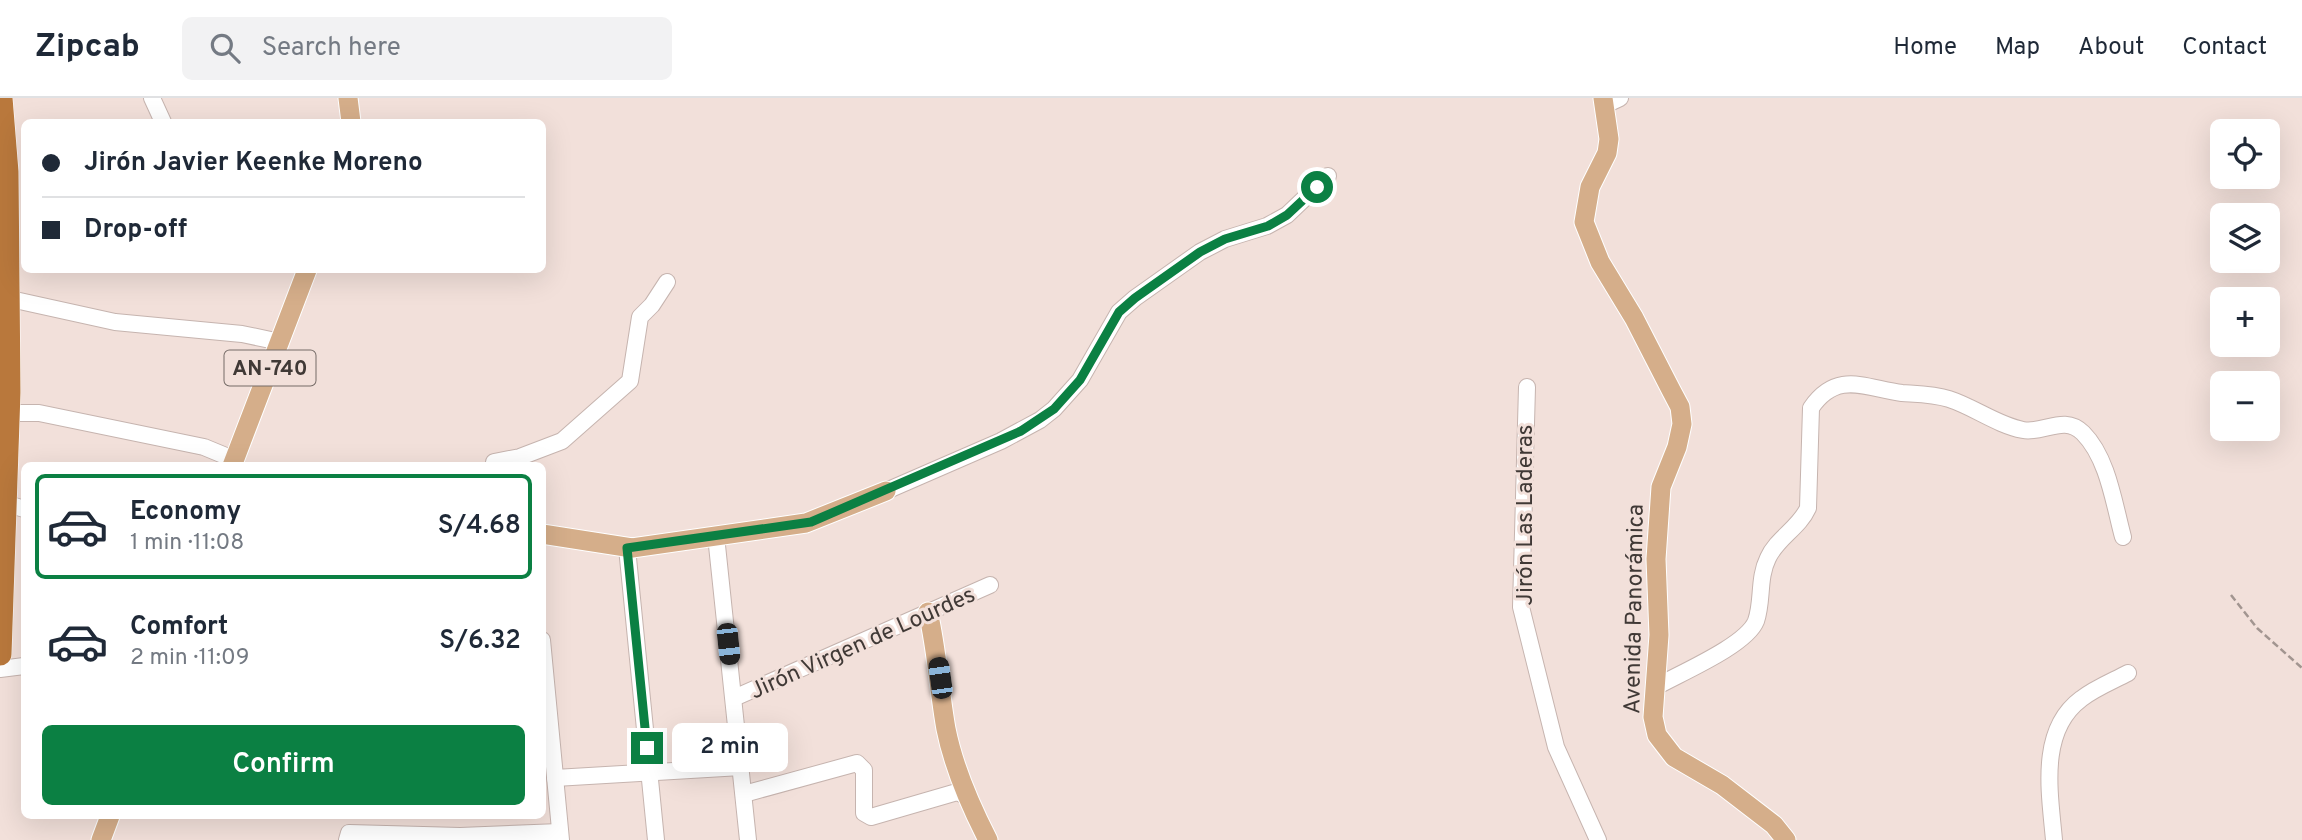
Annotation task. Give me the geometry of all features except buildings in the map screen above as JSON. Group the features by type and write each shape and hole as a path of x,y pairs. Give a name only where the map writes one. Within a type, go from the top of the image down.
{"highway":[{"path":"0,654 15,506 4,359 7,172 1,98"}],"main road":[{"path":"348,98 351,119"},
{"name":"Avenida Panorámica","path":"1609,100 1607,153 1590,187 1584,222 1600,262 1628,308 1680,407 1682,424 1677,447 1661,487 1656,559 1659,635 1653,717 1657,735 1674,757 1722,785 1774,825 1786,840"},
{"name":"AN-740","path":"233,462 306,273"},
{"path":"546,535 627,548 811,522 886,491"},
{"path":"928,612 946,729 966,796 988,840"},
{"path":"101,840 109,819"}],"street":[{"path":"152,98 162,119"},
{"path":"886,491 1001,441 1040,420 1054,409 1080,380 1119,312 1135,298 1200,252 1225,239 1268,226 1287,215 1328,176"},
{"path":"494,462 520,457 562,441 630,382 640,317 652,305 667,282"},
{"path":"6,298 115,322 242,334 280,342"},
{"path":"1654,688 1735,643 1748,634 1755,623 1763,571 1768,557 1802,520 1808,508 1811,408 1819,396 1831,388 1849,383 1947,398 2023,430 2066,424 2075,427 2084,434 2101,462 2123,537"},
{"name":"Jirón Las Laderas","path":"1527,387 1521,607 1556,747 1598,840"},
{"path":"8,413 39,413 204,447 233,462"},
{"path":"716,536 748,840"},
{"path":"627,548 656,840"},
{"name":"Jirón Virgen de Lourdes","path":"734,698 990,585"},
{"path":"0,669 21,666"},
{"path":"2054,840 2048,782 2053,746 2062,718 2080,699 2128,673"},
{"path":"347,840 349,833 560,836 546,682"},
{"path":"744,794 857,763 864,770 864,813 871,817 957,792 966,796"},
{"path":"555,778 741,767"}],"path":[{"path":"2231,595 2257,628 2302,668"}],"route":[{"path":"647,748 627,548 811,522 1021,431 1054,409 1080,380 1093,361 1106,331 1119,312 1135,298 1200,252 1225,239 1268,226 1287,215 1317,187"}]}
